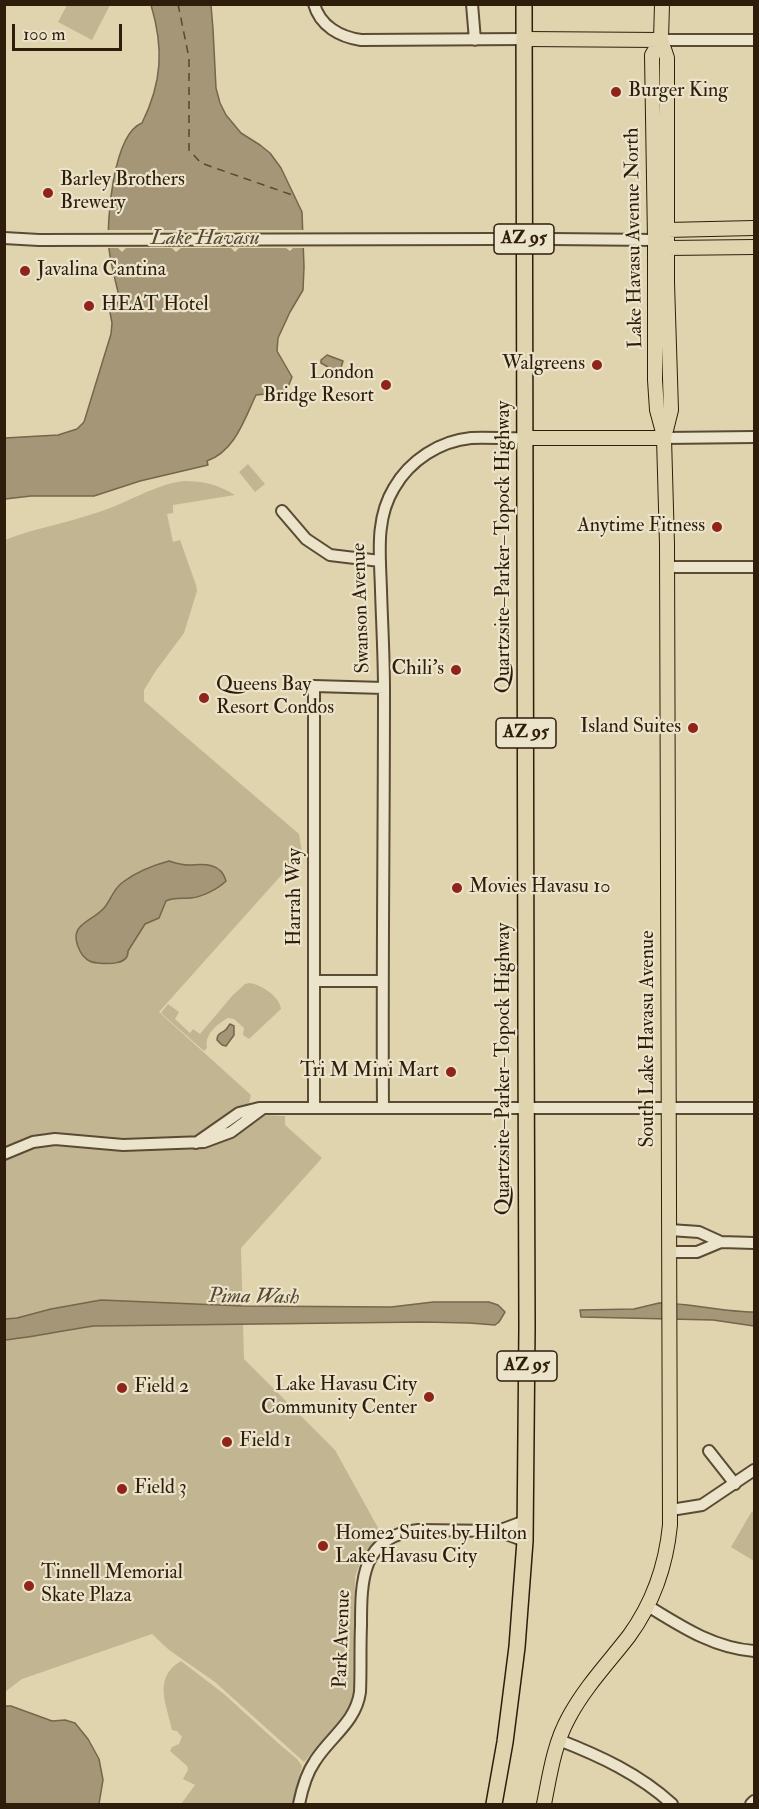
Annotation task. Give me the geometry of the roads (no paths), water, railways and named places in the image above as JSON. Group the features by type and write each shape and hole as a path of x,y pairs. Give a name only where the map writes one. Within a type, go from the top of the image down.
{"highway":[{"name":"Quartzsite–Parker–Topock Highway","path":"524,4 527,1108 525,1521"},
{"name":"AZ 95","path":"494,1804 505,1742 517,1647 525,1521"}],"main road":[{"name":"Lake Havasu Avenue North","path":"662,4 661,40 667,58 664,240"},
{"path":"524,39 661,40"},
{"path":"664,240 754,228"},
{"path":"664,240 754,247"},
{"name":"South Lake Havasu Avenue","path":"544,1804 551,1765 559,1740 578,1702 630,1635 648,1606 658,1583 665,1559 671,1510 667,567 664,438 671,410 664,240"},
{"name":"Swanson Avenue","path":"526,438 664,438"}],"street":[{"path":"314,4 328,27 349,38 365,40 524,39"},
{"path":"472,4 475,40"},
{"path":"661,40 754,40"},
{"path":"4,238 50,240 664,240"},
{"name":"Swanson Avenue","path":"664,438 754,437"},
{"name":"Swanson Avenue","path":"382,1108 384,687 380,532 386,506 398,482 416,462 438,447 464,440 526,438"},
{"path":"282,511 306,539 330,555 380,561"},
{"path":"667,567 754,567"},
{"name":"Harrah Way","path":"314,1107 314,686 384,687"},
{"path":"314,981 382,981"},
{"path":"4,1154 33,1142 55,1139 123,1145 196,1143 212,1140 231,1132 265,1108 754,1108"},
{"path":"670,1230 699,1232 721,1242 754,1243"},
{"path":"670,1252 700,1252 721,1242"},
{"path":"709,1451 735,1484"},
{"path":"671,1510 702,1505 754,1470"},
{"name":"Park Avenue","path":"498,1531 525,1521"},
{"name":"Park Avenue","path":"299,1804 310,1768 349,1720 358,1704 361,1587 365,1569 375,1551 387,1541 418,1530 498,1531 525,1541"},
{"path":"648,1606 703,1638 724,1646 754,1651"},
{"path":"559,1740 614,1763 672,1804"},
{"path":"751,1804 754,1801"}],"water":[{"name":"Lake Havasu","path":"151,5 211,5 216,88 220,103 226,115 241,133 270,153 281,168 302,212 303,290 278,338 277,351 292,377 286,392 256,395 232,442 225,450 207,461 208,465 140,481 94,496 31,496 5,499 5,438 58,435 77,429 84,422 111,334 112,323 109,307 115,306 120,300 109,249 110,200 124,144 132,130 142,123 154,94 159,51"},
{"path":"327,355 343,361 341,368 335,371 321,363"},
{"path":"169,861 184,865 200,864 216,867 224,875 226,881 200,896 166,901 159,918 145,924 122,961 95,963 85,958 76,942 78,929 104,908 123,882 133,875"},
{"path":"230,1024 234,1026 234,1035 226,1046 222,1045 217,1040 218,1036"},
{"path":"101,1300 242,1306 391,1307 433,1302 489,1302 498,1305 505,1312 495,1325 424,1322 94,1326 5,1340 5,1319"},
{"path":"659,1303 754,1312 754,1326 713,1320 581,1317 580,1310 634,1309"},
{"path":"5,1706 11,1706 52,1721 65,1720 75,1723 88,1739 99,1759 103,1780 99,1804 5,1804"}],"place":[{"name":"Burger King","path":"616,92"},
{"name":"Barley Brothers Brewery","path":"48,193"},
{"name":"Javalina Cantina","path":"25,271"},
{"name":"HEAT Hotel","path":"89,306"},
{"name":"Walgreens","path":"597,365"},
{"name":"London Bridge Resort","path":"386,385"},
{"name":"Anytime Fitness","path":"717,527"},
{"name":"Chili's","path":"456,670"},
{"name":"Queens Bay Resort Condos","path":"204,698"},
{"name":"Island Suites","path":"693,728"},
{"name":"Movies Havasu 10","path":"457,888"},
{"name":"Tri M Mini Mart","path":"451,1072"},
{"name":"Field 2","path":"122,1388"},
{"name":"Lake Havasu City Community Center","path":"429,1397"},
{"name":"Field 1","path":"227,1442"},
{"name":"Field 3","path":"122,1489"},
{"name":"Home2 Suites by Hilton Lake Havasu City","path":"323,1546"},
{"name":"Tinnell Memorial Skate Plaza","path":"29,1586"}],"water label":[{"name":"Pima Wash","path":"254,1298"}]}
